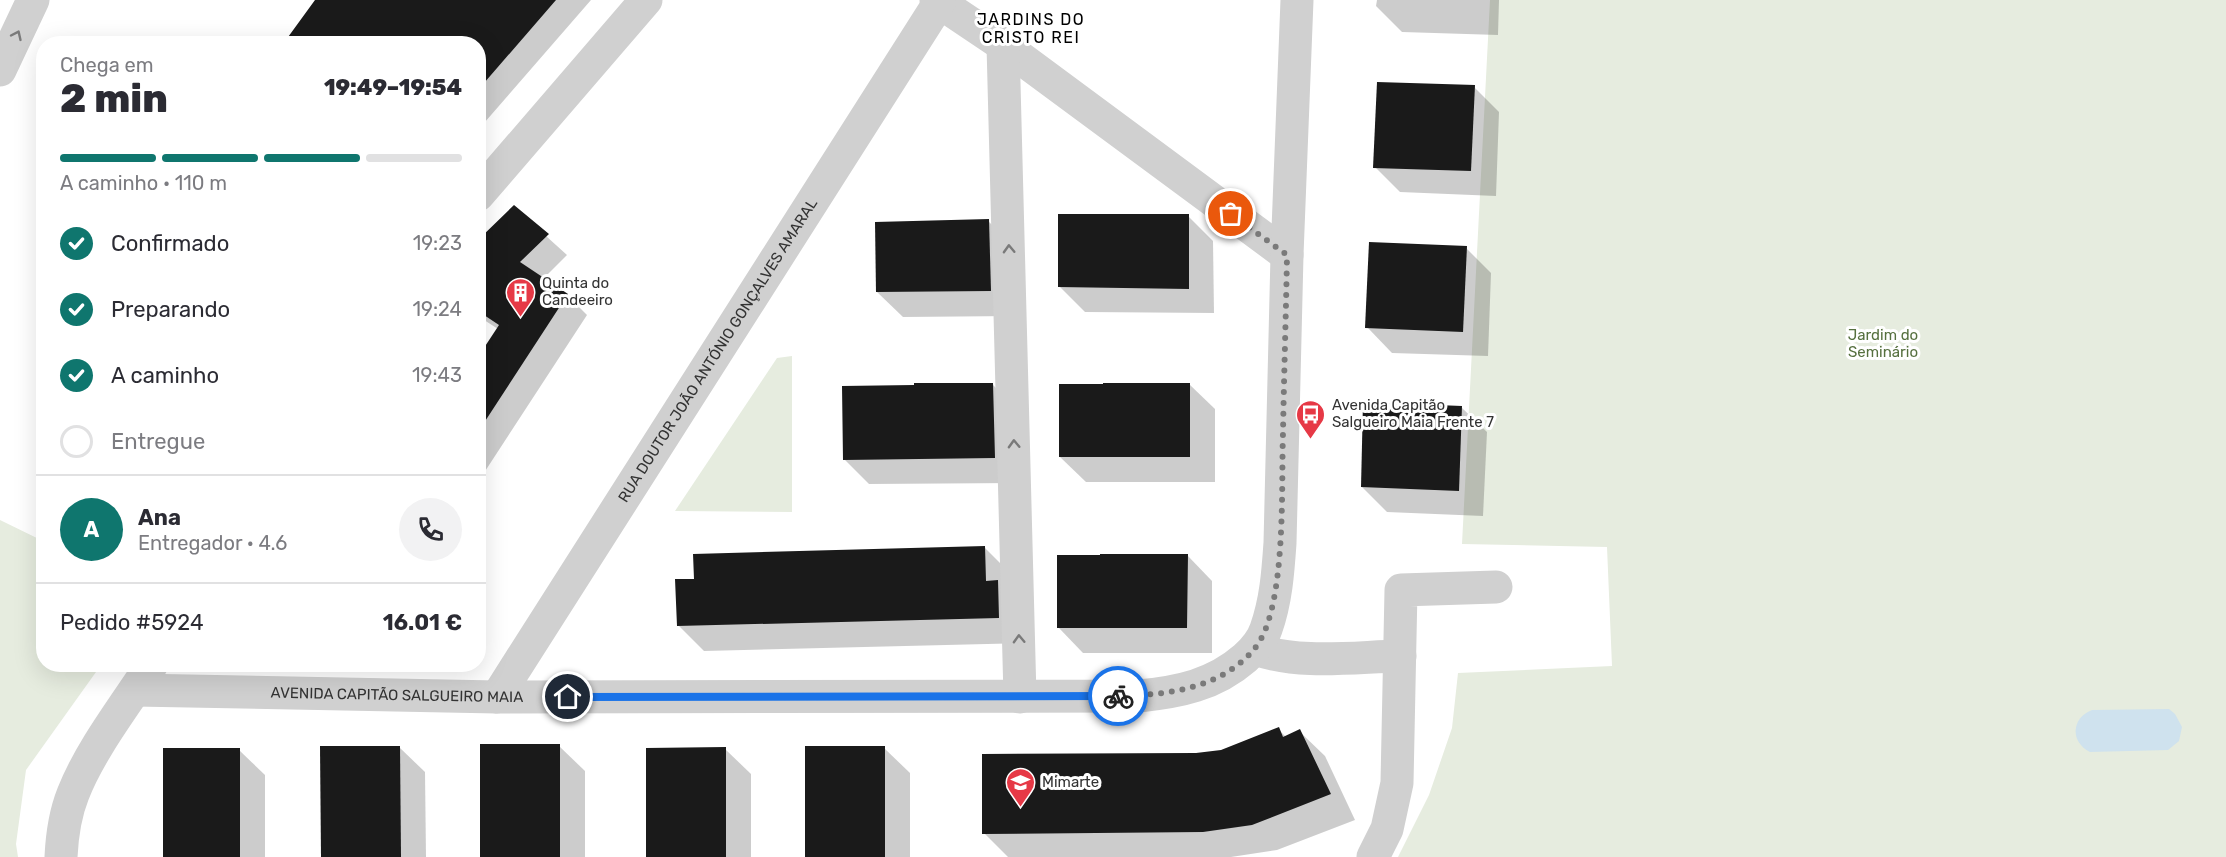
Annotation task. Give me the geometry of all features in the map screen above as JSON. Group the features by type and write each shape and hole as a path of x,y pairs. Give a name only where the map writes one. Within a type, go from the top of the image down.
{"street":[{"path":"0,70 33,0"},
{"path":"486,186 646,0"},
{"name":"AVENIDA CAPITÃO SALGUEIRO MAIA","path":"144,677 497,697 1020,697 1139,696 1173,692 1207,683 1223,675 1255,649 1266,631 1278,574 1287,255 1298,0"},
{"path":"938,1 1003,45 1287,255"},
{"name":"RUA DOUTOR JOÃO ANTÓNIO GONÇALVES AMARAL","path":"497,697 938,1"},
{"path":"1003,45 1020,697"},
{"path":"1373,857 1387,829 1397,783 1401,590 1496,588"},
{"path":"1255,649 1269,654 1299,658 1400,656"},
{"path":"61,857 66,818 72,796 83,771 144,677"}],"green space":[{"name":"Jardim do Seminário","path":"1490,0 2226,0 2226,857 1398,857 1429,795 1452,728 1458,673 1612,666 1607,547 1462,544"},
{"path":"792,356 792,512 675,511 777,358"},
{"path":"0,520 36,538 36,672 96,672 26,770 16,844 18,857 0,857"}],"water":[{"path":"2169,709 2175,714 2182,727 2179,741 2168,750 2090,752 2083,748 2076,736 2080,719 2092,710"}],"building":[{"path":"315,0 556,0 486,81 486,36 289,36"},
{"path":"1377,82 1475,85 1471,171 1373,168"},
{"name":"Quinta do Candeeiro","path":"514,205 549,234 520,262 568,294 486,420 486,345 499,325 486,316 486,232"},
{"path":"1058,214 1189,214 1189,289 1058,287"},
{"path":"989,219 991,291 876,292 875,222"},
{"path":"1369,242 1467,246 1463,332 1365,328"},
{"path":"914,383 993,383 995,458 843,460 842,386 914,385"},
{"path":"1190,383 1190,457 1059,457 1059,384"},
{"path":"1363,402 1462,406 1459,491 1361,487"},
{"path":"985,546 986,581 998,580 999,618 677,626 675,579 694,579 693,554"},
{"path":"1188,554 1187,628 1057,628 1057,555"},
{"path":"1279,727 1283,737 1300,729 1331,794 1252,825 1203,832 982,834 982,754 1196,753 1221,750"},
{"path":"480,744 560,744 560,857 480,857"},
{"path":"320,746 400,746 401,857 321,857"},
{"path":"805,746 885,746 885,857 805,857"},
{"path":"726,747 726,857 646,857 646,748"},
{"path":"163,748 240,748 240,857 163,857"}],"way so far":[{"path":"1118,696 1139,696 1189,688 1223,675 1255,649 1266,631 1272,608 1280,543 1287,255 1231,214"}],"place":[{"name":"Quinta do Candeeiro","path":"521,318"},
{"name":"Avenida Capitão Salgueiro Maia Frente 7","path":"1311,440"},
{"name":"Mimarte","path":"1021,808"}],"district":[{"name":"JARDINS DO CRISTO REI","path":"1031,28"}],"route":[{"path":"568,697 1118,696"}]}
